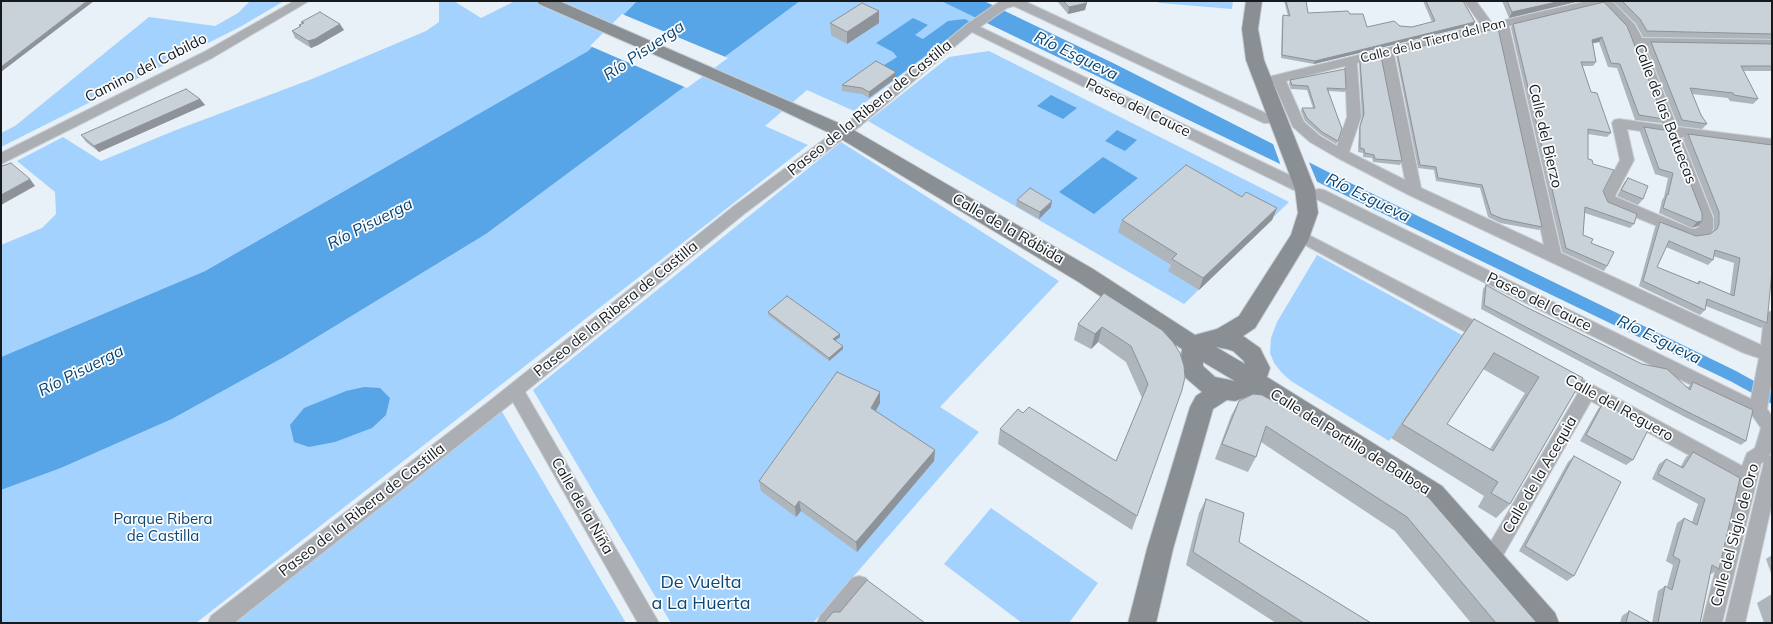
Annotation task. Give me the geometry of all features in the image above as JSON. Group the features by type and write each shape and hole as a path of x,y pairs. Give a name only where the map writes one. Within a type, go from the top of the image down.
{"street":[{"name":"Camino del Cabildo","path":"1,159 201,58 304,1"},
{"name":"Calle de la Rábida","path":"545,1 785,105 843,132 1085,275 1224,363"},
{"path":"1254,1 1250,29 1255,60 1271,80 1282,90 1298,124 1315,139 1414,191 1750,348 1770,355"},
{"path":"1470,1 1495,25"},
{"name":"Calle de la Tierra del Pan","path":"1271,80 1351,62 1495,25 1604,1"},
{"name":"Calle de las Batuecas","path":"1604,1 1631,28 1637,42 1672,131 1706,218 1706,229 1699,234 1692,235 1611,201 1608,196 1627,160 1619,123 1672,131"},
{"path":"1016,2 1269,120"},
{"name":"Paseo de la Ribera de Castilla","path":"218,623 515,390 739,210 843,132 974,25 1003,5 1016,2"},
{"name":"Paseo del Cauce","path":"974,25 1758,410"},
{"name":"Calle del Bierzo","path":"1495,25 1554,256"},
{"path":"1637,42 1772,44"},
{"path":"1387,53 1414,191"},
{"path":"1341,154 1354,117 1351,62"},
{"path":"1221,338 1247,322 1301,236 1308,213 1312,191 1286,141 1271,80"},
{"path":"1672,131 1772,144"},
{"path":"1301,236 1500,342"},
{"path":"1771,429 1758,410 1770,355 1772,317"},
{"path":"1246,348 1247,322"},
{"path":"1214,338 1231,340 1246,348 1256,360 1258,368 1254,381 1243,389 1214,397 1194,371 1191,363 1192,351 1200,342 1214,338"},
{"name":"Calle del Portillo de Balboa","path":"1224,363 1433,494 1545,623"},
{"name":"Calle del Reguero","path":"1547,368 1747,478"},
{"name":"Calle de la Niña","path":"515,390 649,623"},
{"name":"Calle de la Acequia","path":"1490,560 1588,391"},
{"path":"1142,623 1160,548 1214,397"},
{"name":"Calle del Siglo de Oro","path":"1712,623 1747,478 1753,459 1762,453 1771,429"},
{"name":"Calle del Siglo de Oro","path":"1735,623 1767,501 1772,463"},
{"path":"827,623 858,586"}],"green space":[{"path":"250,1 284,1 240,27 1,147 1,133 15,126 149,17 215,26 238,13"},
{"path":"439,1 454,1 481,18 515,1 637,1 588,51 205,271 1,357 1,245 42,228 56,214 55,192 17,161 63,137 101,161 176,130 312,79 426,31 439,22"},
{"name":"Parque Ribera de Castilla","path":"800,1 941,1 977,18 854,111 807,90 765,126 808,145 196,623 1,623 1,490 61,468 172,419 286,356 486,234"},
{"path":"1153,1 1233,1 1232,9 1160,3"},
{"path":"989,51 1289,202 1184,304 868,121 949,57"},
{"name":"De Vuelta a La Huerta","path":"841,142 1059,281 940,407 979,432 813,623 671,623 533,390"},
{"path":"1317,255 1462,335 1389,441 1291,381 1274,363 1270,353 1271,338 1277,322"},
{"path":"501,410 626,623 229,623"},
{"path":"991,508 1098,583 1069,623 1022,623 944,564"}],"water":[{"name":"Río Pisuerga","path":"637,1 800,1 486,234 286,356 172,419 61,468 1,490 1,357 205,271 588,51"},
{"name":"Río Esgueva","path":"941,1 984,1 1113,63 1338,177 1736,371 1772,391 1772,404 1732,382"},
{"path":"913,18 928,25 915,35 923,39 948,21 965,19 970,22 896,78 878,69 897,57 893,52 876,43"},
{"path":"1051,95 1077,108 1063,119 1037,106"},
{"path":"1117,130 1137,140 1125,151 1105,141"},
{"path":"1103,157 1138,178 1094,214 1059,192"},
{"path":"364,387 380,388 390,398 386,415 372,428 335,442 309,447 294,442 290,425 304,408 346,391"}],"pier":[{"path":"622,14 728,58 687,88 590,46"},
{"path":"1272,141 1308,160 1318,184 1281,166"}],"building":[{"path":"1,1 87,1 1,67"},
{"path":"1063,1 1085,1 1087,3 1069,7"},
{"path":"1286,1 1306,1 1308,13 1348,11 1350,14 1363,14 1367,27 1394,21 1400,26 1412,27 1435,21 1426,1 1463,1 1475,22 1315,61 1282,55 1283,15 1290,16"},
{"path":"1507,1 1561,1 1512,12"},
{"path":"1622,1 1772,1 1772,34 1647,31 1640,19"},
{"path":"1604,2 1627,26 1664,119 1639,115 1620,64 1611,63 1602,37 1592,40 1596,62 1581,62 1591,92 1597,93 1611,133 1588,129 1588,159 1592,160 1593,164 1614,170 1603,191 1608,202 1637,214 1634,224 1585,207 1583,235 1593,239 1591,243 1614,252 1607,266 1566,248 1513,24"},
{"path":"862,3 879,11 847,32 830,23"},
{"path":"320,12 340,24 315,39 308,41 292,31 304,23 301,22"},
{"path":"1498,28 1542,227 1503,219 1491,214 1482,185 1438,178 1436,167 1420,165 1397,52"},
{"path":"1651,42 1772,44 1772,66 1741,66 1758,99 1734,95 1733,93 1690,88 1701,115 1707,124 1682,120"},
{"path":"1381,56 1402,161 1375,159 1374,155 1365,153 1364,149 1360,148 1360,126 1364,114 1360,61"},
{"path":"876,61 896,72 869,92 862,88 842,85"},
{"path":"1345,69 1346,89 1327,88 1342,129 1338,141 1322,132 1307,118 1302,108 1315,108 1308,86 1292,85 1290,80"},
{"path":"186,89 200,99 94,146 81,135"},
{"path":"1644,127 1670,131 1702,213 1702,221 1697,222 1663,208 1667,194 1668,195 1673,173 1659,169"},
{"path":"1688,134 1772,145 1772,271 1767,323 1707,299 1705,310 1643,281 1660,222 1696,236 1710,234 1717,229 1719,224 1719,212","holes":["1669,241 1713,260 1715,250 1740,258 1734,296 1699,281 1699,284 1657,267"]},
{"path":"11,163 30,179 1,195 1,167"},
{"path":"1186,165 1242,197 1246,192 1277,208 1203,278 1172,259 1177,254 1122,220"},
{"path":"1628,178 1648,186 1643,199 1621,190"},
{"path":"1030,188 1052,201 1040,212 1017,200"},
{"path":"1486,285 1526,307 1642,364 1667,369 1690,390 1693,382 1753,410 1746,441 1484,305"},
{"path":"1104,293 1162,330 1173,342 1180,353 1184,366 1185,377 1182,390 1137,516 1000,429 1018,409 1023,413 1029,407 1116,461 1148,384 1131,346 1102,327 1095,334 1078,324"},
{"path":"787,296 840,334 833,339 843,346 829,358 768,312"},
{"path":"1474,319 1583,378 1510,504 1491,493 1498,482 1402,424","holes":["1494,353 1539,377 1493,451 1447,424"]},
{"path":"837,372 880,392 871,408 935,450 856,542 799,501 795,507 759,481"},
{"path":"1253,394 1262,395 1290,410 1429,498 1537,623 1496,623 1407,517 1266,426 1256,457 1222,444 1239,401"},
{"path":"1603,403 1649,428 1633,460 1586,435"},
{"path":"1693,452 1740,478 1719,569 1712,565 1700,623 1658,623 1665,586 1672,590 1680,560 1673,556 1684,518 1697,525 1705,499 1658,474 1666,459 1683,468"},
{"path":"1574,456 1621,482 1574,576 1525,546"},
{"path":"1206,499 1244,513 1239,542 1371,623 1304,623 1193,552"},
{"path":"867,580 925,623 824,623 833,612 840,612"},
{"path":"1629,611 1651,623 1626,623"}]}
